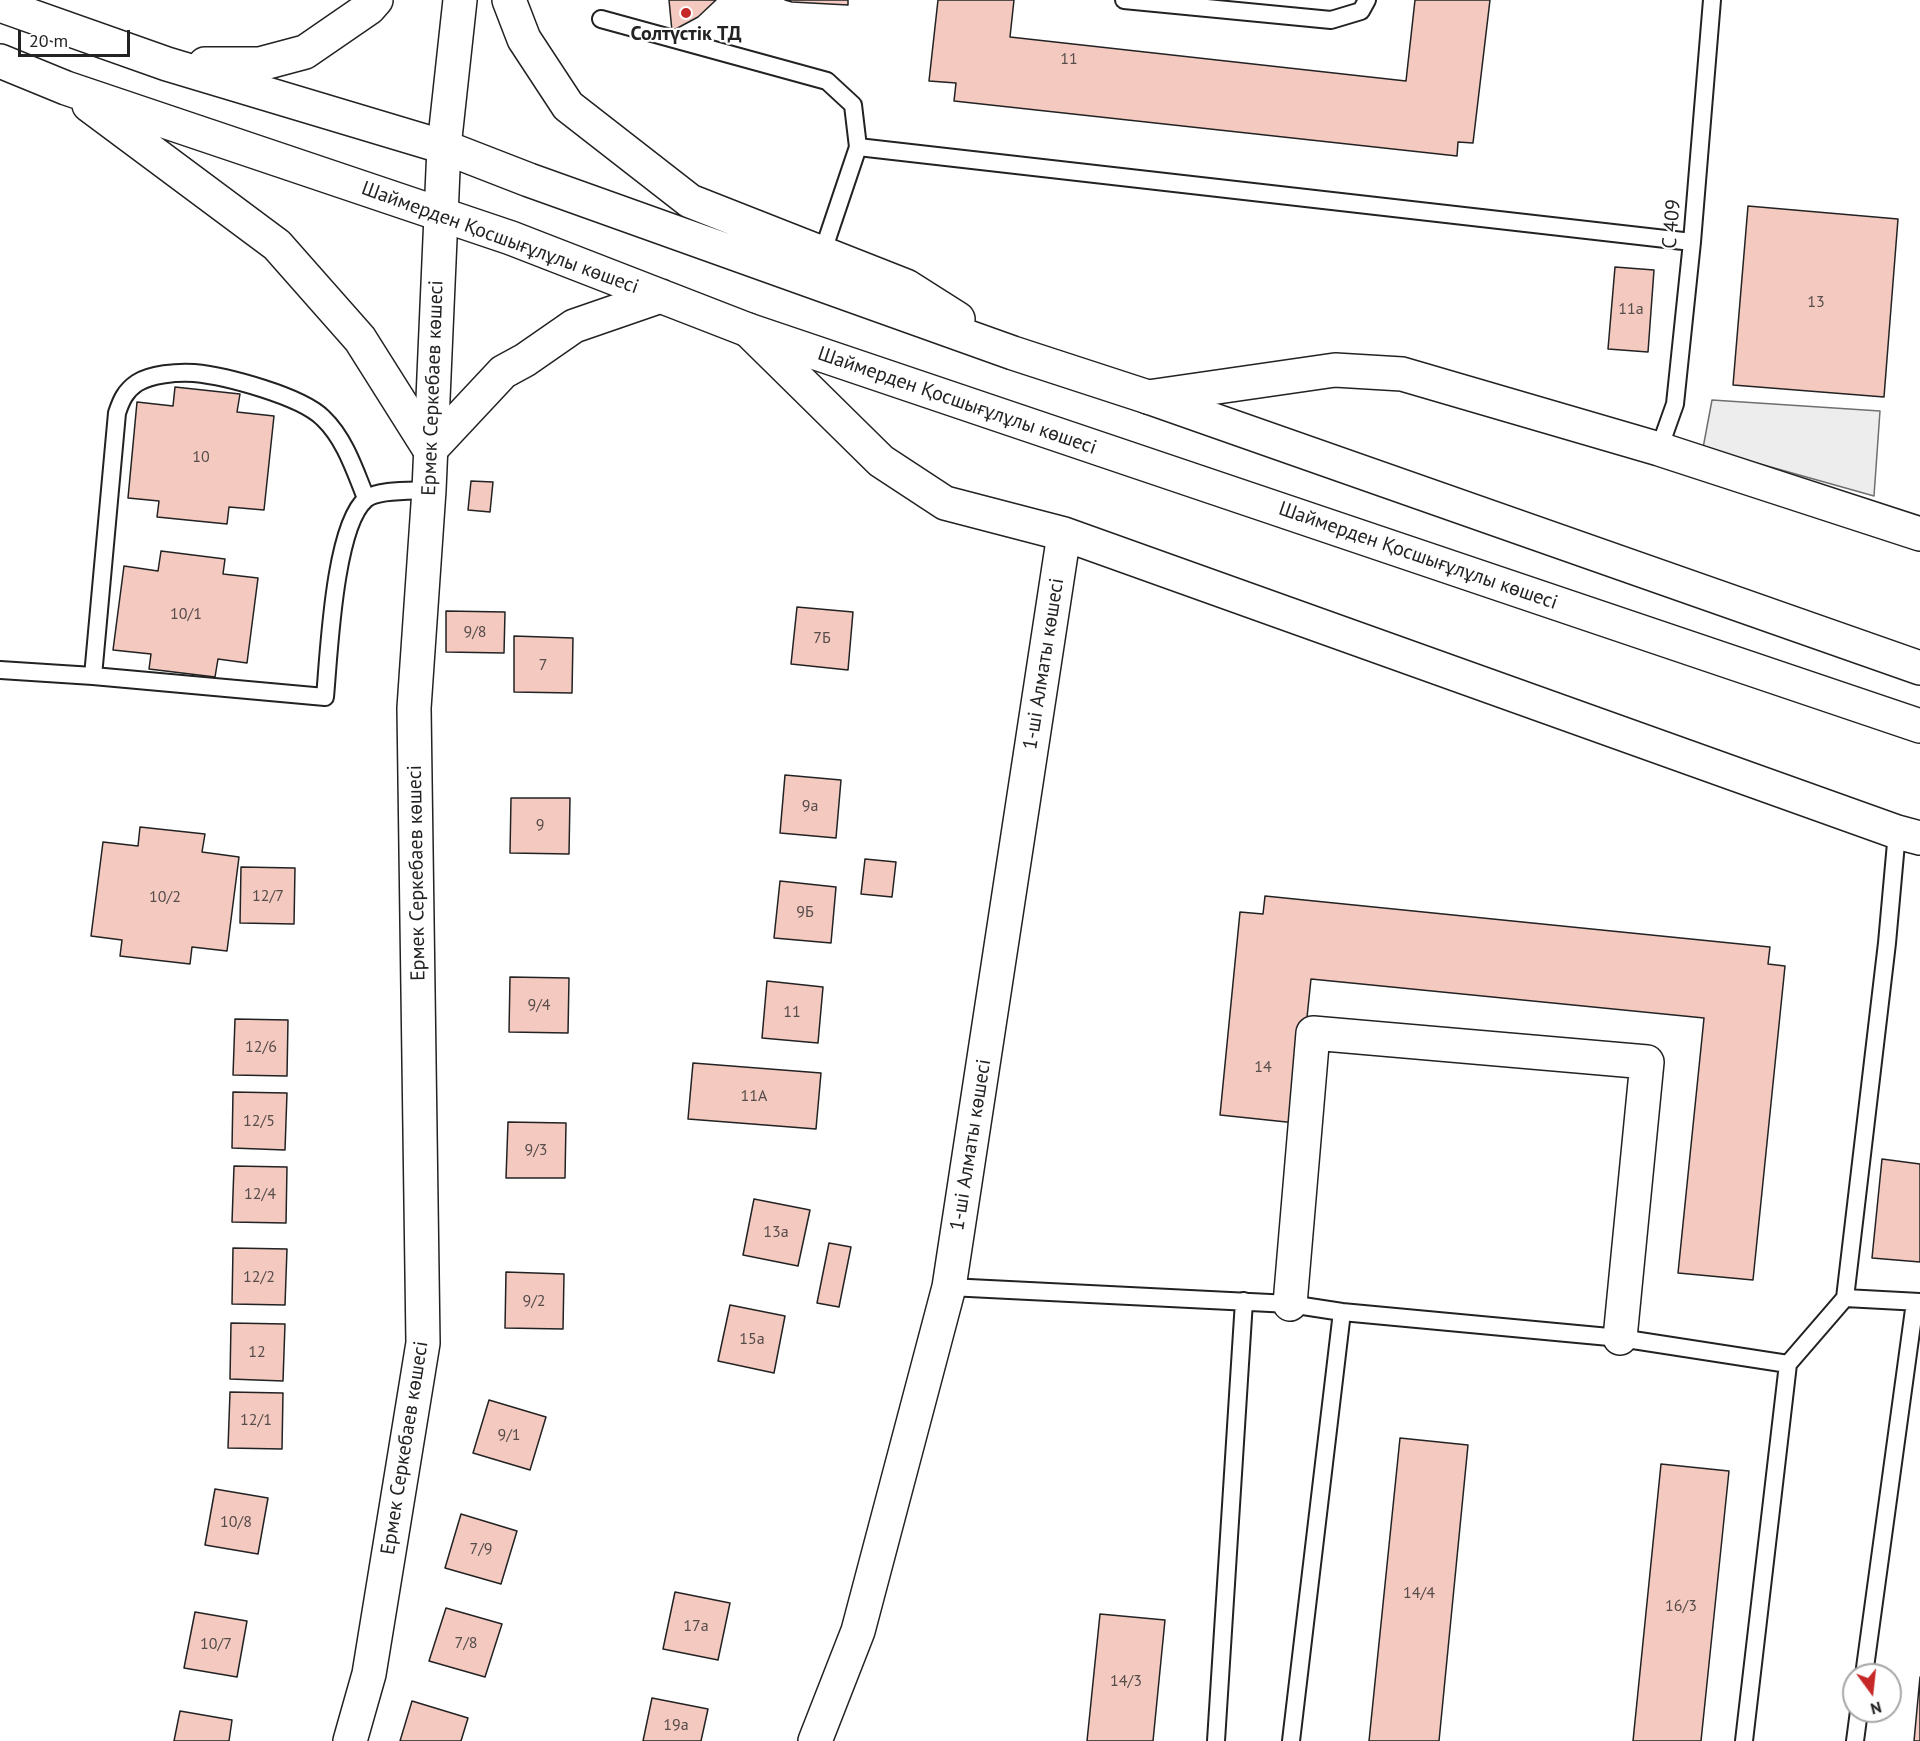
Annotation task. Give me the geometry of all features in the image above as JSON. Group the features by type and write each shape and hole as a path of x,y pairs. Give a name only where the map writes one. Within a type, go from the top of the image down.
{"street":[{"path":"167,64 260,64 305,52 369,8 376,0"},
{"name":"Ермек Серкебаев көшесі","path":"350,1741 369,1674 423,1343 414,708 429,490 444,147 460,0"},
{"path":"509,0 524,39 568,106 690,201 818,268 1013,353 1920,668"},
{"path":"0,5 167,64 444,147 529,180 818,268"},
{"name":"Шаймерден Қосшығұлұлы көшесі","path":"0,61 66,88 511,238 748,330 1920,726"},
{"path":"66,88 277,245 360,339 430,450 503,372 525,360 574,326 661,296"},
{"path":"748,330 881,461 945,503 1064,534 1909,835"},
{"path":"1148,398 1335,370 1402,374 1659,449 1920,534"},
{"name":"1-ші Алматы көшесі","path":"815,1741 858,1631 949,1287 1064,534"},
{"path":"1290,1304 1313,1033 1647,1062 1620,1338"}],"lane":[{"path":"1124,0 1331,20 1361,11 1367,0"},
{"name":"С 409","path":"1659,449 1675,404 1692,242 1712,0"},
{"path":"601,19 827,81 853,105 858,147 818,268"},
{"path":"858,147 1692,242"},
{"path":"93,676 117,413 123,395 137,383 158,375 193,373 237,381 289,398 322,417 339,437 366,498"},
{"path":"0,670 325,697 336,582 345,538 357,510 366,498 378,494 429,490"},
{"path":"1744,1741 1788,1364 1845,1298 1887,943 1909,835"},
{"path":"949,1287 1290,1304 1342,1312 1620,1338 1788,1364"},
{"path":"1845,1298 1918,1302 1866,1663"},
{"path":"1216,1741 1244,1301"},
{"path":"1291,1741 1342,1312"},
{"path":"1855,1741 1857,1723"}],"shaded area":[{"path":"1712,400 1880,411 1874,496 1703,448"}],"building":[{"name":"Солтүстік ТД","path":"669,0 716,0 698,17 672,31"},
{"name":"Солтүстік ТД","path":"785,0 848,0 848,5 792,2"},
{"path":"938,0 1014,0 1010,37 1406,81 1415,0 1490,0 1473,143 1458,142 1457,156 954,101 956,83 929,81"},
{"path":"1748,206 1898,219 1884,397 1733,385"},
{"path":"1615,267 1654,270 1648,352 1608,349"},
{"path":"175,387 240,394 237,412 274,416 264,510 229,507 227,524 157,517 159,501 128,498 137,402 173,406"},
{"path":"471,481 493,482 490,512 468,510"},
{"path":"161,551 225,559 223,574 258,578 247,663 218,659 215,677 149,669 151,654 113,650 124,566 158,571"},
{"path":"797,607 853,612 848,670 791,664"},
{"path":"446,611 505,612 504,653 446,652"},
{"path":"514,636 573,638 572,693 514,692"},
{"path":"785,775 841,780 836,838 780,833"},
{"path":"511,798 570,798 569,854 510,853"},
{"path":"140,827 205,834 202,852 239,857 227,951 192,947 190,964 120,956 122,940 91,936 103,842 138,846"},
{"path":"865,859 896,862 892,897 861,894"},
{"path":"241,867 295,868 294,924 240,923"},
{"path":"780,881 836,887 831,943 774,938"},
{"path":"1265,896 1770,947 1768,964 1785,966 1753,1280 1678,1273 1704,1018 1311,979 1296,1123 1220,1115 1240,912 1263,914"},
{"path":"510,977 569,978 568,1033 509,1032"},
{"path":"767,981 823,987 818,1043 762,1038"},
{"path":"235,1019 288,1020 287,1076 233,1075"},
{"path":"693,1063 821,1073 816,1129 688,1119"},
{"path":"233,1092 287,1093 285,1150 232,1148"},
{"path":"508,1122 566,1123 565,1178 506,1178"},
{"path":"1882,1159 1920,1164 1920,1262 1872,1258"},
{"path":"234,1166 287,1167 286,1223 232,1222"},
{"path":"754,1199 810,1210 798,1266 743,1255"},
{"path":"829,1243 851,1247 839,1307 817,1303"},
{"path":"233,1248 287,1249 285,1305 232,1304"},
{"path":"506,1272 564,1274 563,1329 505,1328"},
{"path":"730,1305 785,1316 774,1373 718,1361"},
{"path":"231,1323 285,1324 283,1381 230,1379"},
{"path":"230,1392 283,1393 282,1449 228,1448"},
{"path":"489,1400 546,1417 530,1470 473,1453"},
{"path":"1400,1438 1468,1445 1439,1741 1369,1741"},
{"path":"1661,1464 1729,1471 1701,1741 1633,1741"},
{"path":"215,1489 268,1498 258,1554 205,1545"},
{"path":"461,1514 517,1531 501,1584 445,1568"},
{"path":"675,1592 730,1603 718,1660 663,1649"},
{"path":"446,1608 502,1624 485,1677 429,1661"},
{"path":"195,1612 247,1621 237,1677 184,1668"},
{"path":"1100,1614 1165,1620 1153,1741 1087,1741"},
{"path":"1920,1677 1920,1741 1914,1741"},
{"path":"652,1698 708,1709 701,1741 643,1741"},
{"path":"412,1701 468,1718 461,1741 400,1741"},
{"path":"180,1711 232,1720 229,1741 174,1741"}],"place":[{"name":"Солтүстік ТД","path":"686,13"}]}
